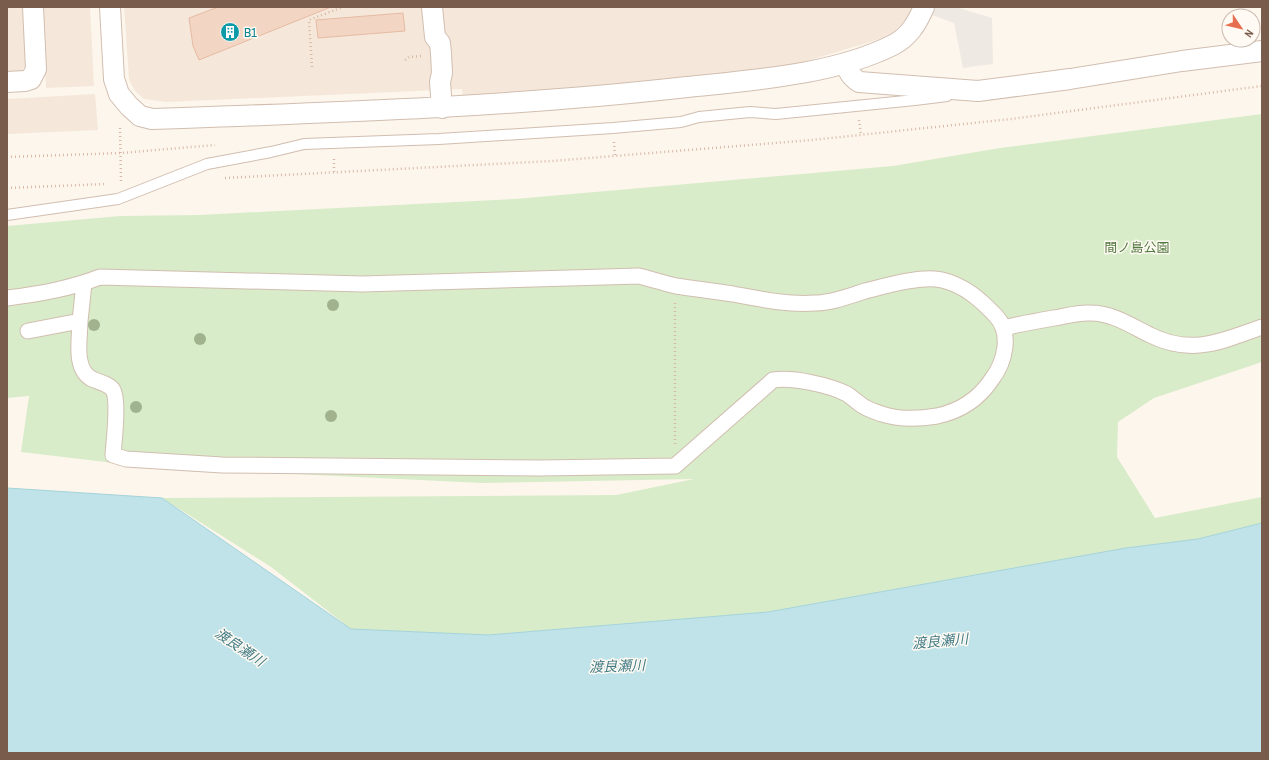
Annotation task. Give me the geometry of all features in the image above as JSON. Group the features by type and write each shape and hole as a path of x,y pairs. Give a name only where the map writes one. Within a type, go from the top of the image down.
{"street":[{"path":"7,82 25,81 31,79 36,69 33,7"},
{"path":"110,7 114,79 120,94 129,106 140,116 152,118 442,108 619,95 789,76 844,63 872,54 899,41 910,33 924,7"},
{"path":"432,7 435,37 440,43 441,53 442,73 440,82 442,108"},
{"path":"844,63 850,74 859,82 978,91 1070,79 1182,61 1262,51"},
{"path":"7,298 47,293 84,284 100,277 362,284 639,276 675,286 778,302 816,303 841,299 866,291 923,278 942,280 974,295 998,318 1003,328 1005,339 1001,362 985,390 970,403 955,411 917,419 883,415 864,407 849,396 833,388 784,378 774,380 675,466 540,468 222,465 126,458 113,455 116,399 113,390 102,382 91,378 84,371 79,360 80,321 84,284"},
{"path":"1003,328 1070,315 1091,313 1102,314 1125,322 1163,341 1190,346 1213,344 1262,327"},
{"path":"28,331 80,321"}],"lane":[{"path":"7,215 118,199 207,164 304,144 439,139 613,128 681,122 700,117 750,112 776,114 915,100 978,91"}],"path":[{"path":"312,67 309,20 343,7"},
{"path":"404,60 408,57 422,56"},
{"path":"221,178 615,157 812,140 1011,119 1262,86"},
{"path":"859,126 860,134"},
{"path":"116,183 121,183 120,128"},
{"path":"7,157 121,153 216,145"},
{"path":"614,147 615,157"},
{"path":"334,164 334,172"},
{"path":"7,188 109,184"},
{"path":"675,286 675,466"}],"shaded area":[{"path":"7,7 25,7 29,62 20,72 7,73"},
{"path":"41,7 90,7 94,86 46,88"},
{"path":"124,7 912,7 907,18 890,36 777,70 463,96 462,89 166,102 144,99 135,91 129,80"},
{"path":"935,7 956,7 992,18 993,64 963,68 954,23 932,15"},
{"path":"95,94 98,130 7,134 7,99"}],"green space":[{"name":"間ノ島公園","path":"1262,114 1262,362 1154,398 1118,422 1117,457 1155,518 1262,497 1262,523 1198,539 1126,548 768,612 488,635 351,629 271,567 162,498 616,495 694,479 482,483 148,467 21,452 29,396 7,398 7,226 120,216 199,215 515,199 893,166 1000,148"}],"water":[{"name":"渡良瀬川","path":"7,488 162,498 351,629 488,635 768,612 1126,548 1198,539 1262,523 1262,753 7,753"}],"building":[{"name":"B1","path":"218,7 331,7 199,60 193,46 189,18"},
{"path":"403,13 405,31 318,38 316,20"}],"place":[{"name":"B1","path":"230,32"}]}
